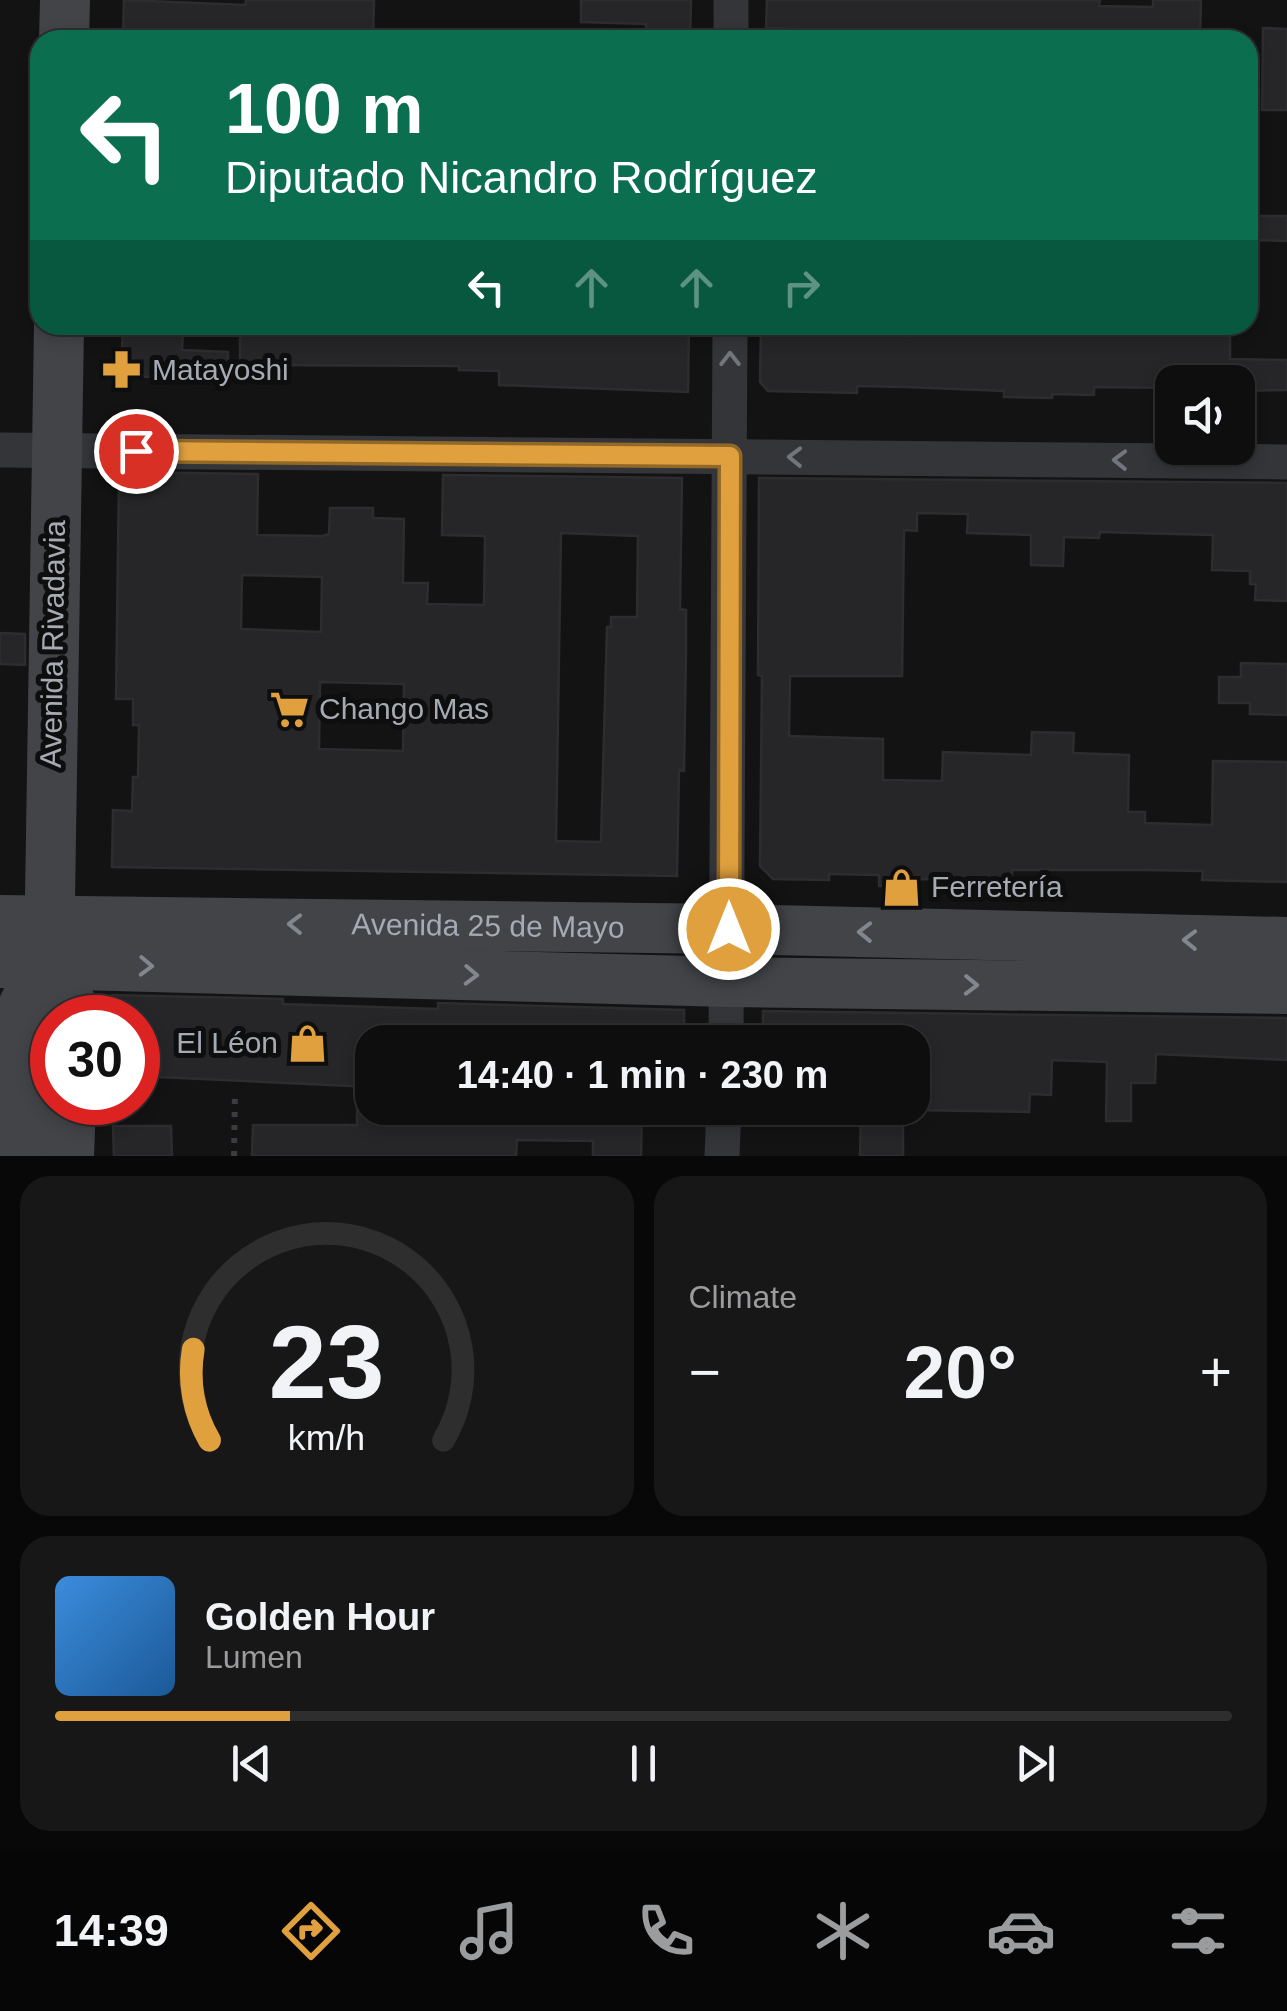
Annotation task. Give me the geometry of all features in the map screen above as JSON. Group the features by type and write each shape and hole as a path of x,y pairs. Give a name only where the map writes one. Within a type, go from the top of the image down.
{"main road":[{"path":"64,30 65,0"},
{"name":"Avenida Rivadavia","path":"49,942 59,335"},
{"path":"0,920 49,942 70,995"},
{"name":"Avenida 25 de Mayo","path":"49,942 729,929 1287,942"},
{"path":"0,963 49,942"},
{"path":"20,1156 24,1004 49,942"},
{"name":"Avenida 25 de Mayo","path":"49,942 729,982 1287,989"},
{"path":"69,1156 70,1125"}],"street":[{"path":"731,0 731,30"},
{"path":"727,1025 730,335"},
{"path":"0,450 1287,462"},
{"path":"722,1156 723,1125"}],"path":[{"path":"234,1156 236,1091"}],"building":[{"path":"124,0 245,5 246,0 374,0 373,30 123,30"},
{"path":"581,0 691,0 690,30 646,30 646,24 581,22"},
{"path":"767,0 1100,0 1099,6 1153,7 1153,0 1201,0 1200,30 766,28"},
{"path":"1263,28 1287,29 1287,110 1262,110"},
{"path":"1258,216 1287,216 1287,241 1258,240"},
{"path":"123,335 183,335 182,350 228,352 228,379 121,376"},
{"path":"240,335 689,335 688,392 499,385 499,371 459,370 459,366 240,365"},
{"path":"761,335 1230,335 1230,359 1287,360 1287,390 1255,391 1255,365 1155,365 1155,388 1094,387 1094,395 1052,394 1052,398 1004,397 1004,391 906,387 857,386 857,393 768,391 760,382"},
{"path":"122,472 258,474 257,535 322,536 329,534 330,508 373,508 373,518 404,519 403,583 428,583 427,604 484,605 485,536 442,535 443,475 682,478 680,609 686,610 686,653 677,876 112,867 113,810 132,811 133,777 138,777 139,725 133,725 133,699 116,699","holes":["561,533 638,536 637,617 611,617 611,627 607,627 601,842 556,841","242,575 322,577 321,632 241,629","320,682 404,684 403,751 319,749"]},
{"path":"759,478 1287,483 1287,601 1255,600 1256,584 1250,584 1250,571 1212,570 1213,535 1100,532 1099,538 1064,537 1063,566 1031,565 1031,535 967,533 968,514 917,513 917,531 904,530 902,676 790,676 789,736 883,739 883,780 942,781 943,752 1031,755 1032,732 1074,733 1073,753 1129,755 1128,812 1145,812 1145,823 1212,825 1213,761 1287,762 1287,882 1202,880 1203,871 1144,870 1012,870 1012,881 919,879 919,886 879,886 879,875 829,874 829,880 773,879 760,866"},
{"path":"0,633 25,634 25,665 0,664"},
{"path":"1241,663 1287,664 1287,715 1250,714 1250,703 1219,703 1219,677 1241,677"},
{"path":"160,996 438,1009 438,1003 684,1010 684,1025 355,1025 355,1086 160,1077"},
{"path":"763,1011 1287,1018 1287,1060 1156,1054 1155,1083 1131,1083 1131,1121 1106,1121 1107,1062 1052,1060 1051,1095 1030,1094 1029,1112 930,1110 930,1025 763,1025"},
{"path":"253,1125 642,1125 641,1156 593,1156 593,1141 517,1140 516,1156 252,1156"},
{"path":"861,1125 903,1125 903,1156 860,1156"},
{"path":"113,1126 171,1126 172,1156 114,1156"}],"place":[{"name":"Matayoshi","path":"122,370"},
{"name":"Chango Mas","path":"289,709"},
{"name":"Ferretería","path":"901,887"},
{"name":"El Léon","path":"308,1043"}],"route":[{"path":"136,451 730,456 729,929"}]}
